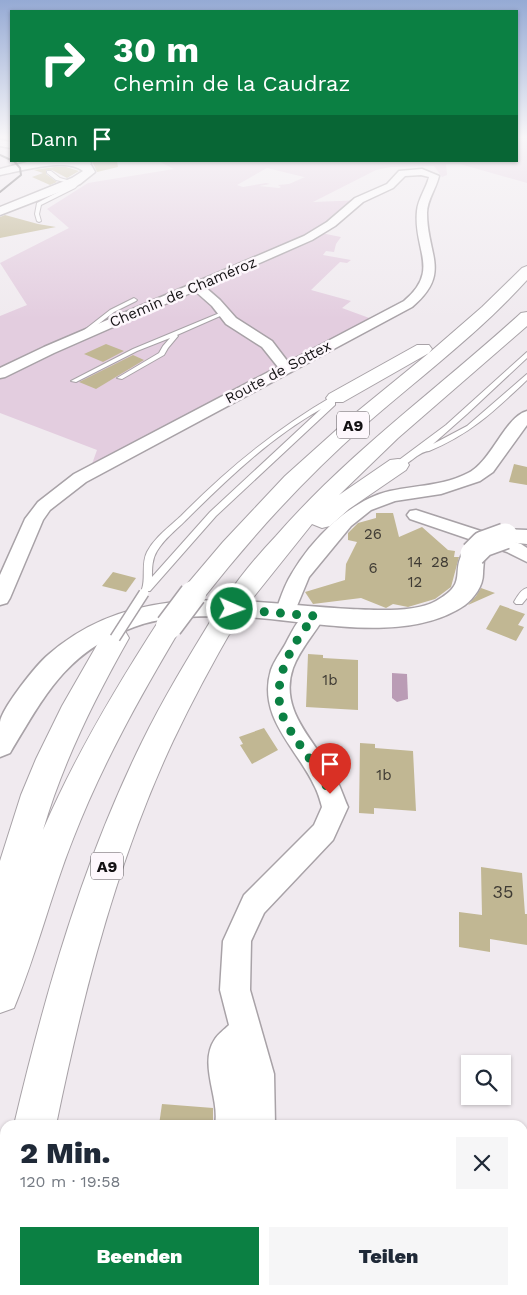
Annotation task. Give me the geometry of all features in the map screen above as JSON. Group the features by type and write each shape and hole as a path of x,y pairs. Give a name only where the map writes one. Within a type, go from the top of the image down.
{"highway":[{"name":"A9","path":"0,994 27,914 78,789 120,706 170,626 193,594 248,526 299,474 358,420 481,317 527,271"},
{"path":"336,398 481,317"},
{"name":"A9","path":"36,1120 62,1010 87,922 113,847 164,726 239,604 292,530 333,487 391,434 527,317"},
{"path":"239,604 342,504 398,465"},
{"path":"0,922 31,812 45,775 64,732 115,638"}],"street":[{"path":"0,211 35,197"},
{"name":"Route de Sottex","path":"358,200 364,197"},
{"name":"Route de Sottex","path":"0,598 34,519 44,506 57,495 102,466 408,304 427,286 430,273 422,214 425,197"},
{"name":"Chemin de Chaméroz","path":"0,374 316,234 358,200"},
{"path":"196,286 232,321 267,344 286,368"},
{"path":"285,613 300,576 323,546 358,512 378,500 441,488 474,477 487,468 509,436 527,416"},
{"path":"0,746 44,677 63,656 103,631 124,621 149,613 239,604 285,613 315,616 388,618 437,611 460,597 468,587 472,571 469,549 452,528 416,516"},
{"path":"469,549 482,544 520,546"},
{"path":"258,1120 258,1074 235,990 237,941 254,904 324,832 335,807 325,781 287,724 280,706 282,669 306,626 315,616"},
{"path":"233,1120 234,1112 225,1071 226,1050 246,1030"}],"lane":[{"path":"39,222 37,214 39,204 52,197"},
{"path":"76,339 112,311 134,300"},
{"path":"74,381 224,313"},
{"path":"120,378 162,354 165,347 177,333"},
{"path":"398,465 420,451 527,354"},
{"path":"420,451 449,440 472,428 527,376"},
{"path":"115,638 146,590 213,514 323,413 336,398"},
{"path":"146,590 149,560 153,550 193,507 269,440 314,410 336,398"},
{"path":"452,528 520,546"},
{"path":"519,602 527,591"}],"shaded area":[{"path":"65,197 322,197 313,202 365,200 321,233 341,237 336,244 334,252 326,251 323,255 351,260 347,263 340,262 311,290 351,301 342,308 372,319 92,464 97,450 0,413 0,316 27,305 0,263 69,228 47,209"},
{"path":"392,673 407,674 408,699 397,702 392,698"}],"building":[{"path":"5,215 56,227 0,238 0,217"},
{"path":"106,344 124,351 103,362 84,354"},
{"path":"133,355 144,360 96,389 79,382"},
{"path":"514,464 527,467 527,485 509,482"},
{"path":"376,513 393,513 399,537 422,527 448,550 455,551 454,557 459,557 451,587 435,599 408,607 393,604 386,608 361,598 313,604 305,592 345,580 346,564 357,542 348,540 348,533 358,523 376,518"},
{"path":"113,572 136,578 126,592 102,586"},
{"path":"481,588 495,593 468,605 476,596"},
{"path":"500,605 525,614 518,625 524,627 516,641 486,629"},
{"path":"308,654 323,655 323,658 358,660 358,710 306,707"},
{"path":"264,728 278,750 252,764 240,745 243,744 239,737"},
{"path":"360,743 375,744 375,748 413,751 416,811 374,808 374,814 359,813"},
{"path":"481,867 522,873 525,914 527,914 527,945 490,939 490,952 459,947 459,912 482,915"},
{"path":"162,1104 213,1108 213,1120 160,1120"}],"route":[{"path":"232,609 315,616 306,626 282,669 279,688 280,706 287,724 325,781 330,794"}]}
